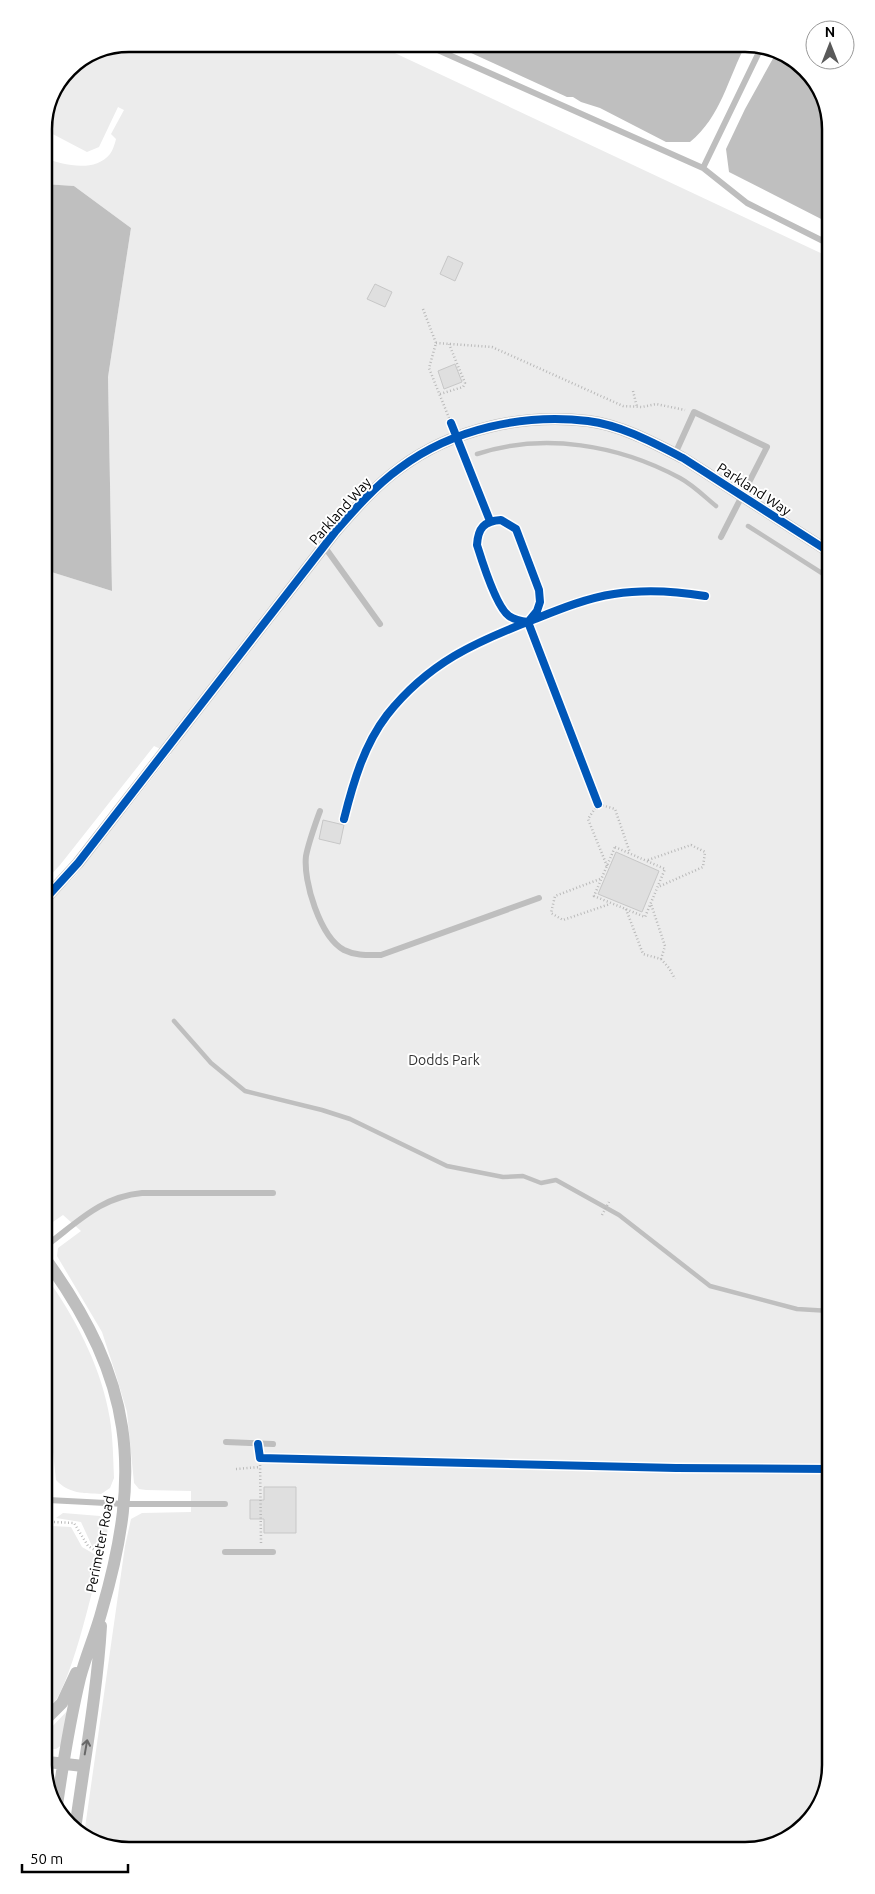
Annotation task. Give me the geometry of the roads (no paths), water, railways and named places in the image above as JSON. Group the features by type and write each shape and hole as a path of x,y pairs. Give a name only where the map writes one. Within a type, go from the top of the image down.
{"street":[{"name":"Parkland Way","path":"53,891 78,864 324,546 362,502 400,468 422,454 457,438 498,425 535,420 589,421 619,430 675,454 822,547"},
{"name":"Perimeter Road","path":"52,1269 86,1320 110,1374 123,1427 126,1478 124,1504 102,1611 98,1676 76,1820"},
{"name":"Perimeter Road","path":"59,1795 80,1679 88,1648 102,1611"},
{"path":"52,1713 62,1703 88,1648"},
{"path":"52,1762 83,1766"}],"lane":[{"path":"443,53 703,168 747,203 822,240"},
{"path":"703,168 758,54"},
{"path":"675,454 694,412 767,447 721,537"},
{"path":"324,546 380,624"},
{"path":"320,811 306,856 306,881 312,902 331,939 342,949 358,955 382,954 539,898"},
{"path":"52,1241 106,1201 123,1195 142,1193 273,1192"},
{"path":"226,1442 273,1444"},
{"path":"52,1501 124,1504 225,1504"},
{"path":"225,1552 273,1552"}],"waterway":[{"path":"477,454 502,447 555,443 607,450 632,457 680,478 716,506"},
{"path":"748,526 822,573"},
{"path":"174,1021 211,1063 245,1091 350,1119 447,1166 503,1177 523,1176 541,1183 556,1180 619,1215 710,1286 797,1309 822,1311"}],"park label":[{"name":"Dodds Park","path":"444,1060"}]}
